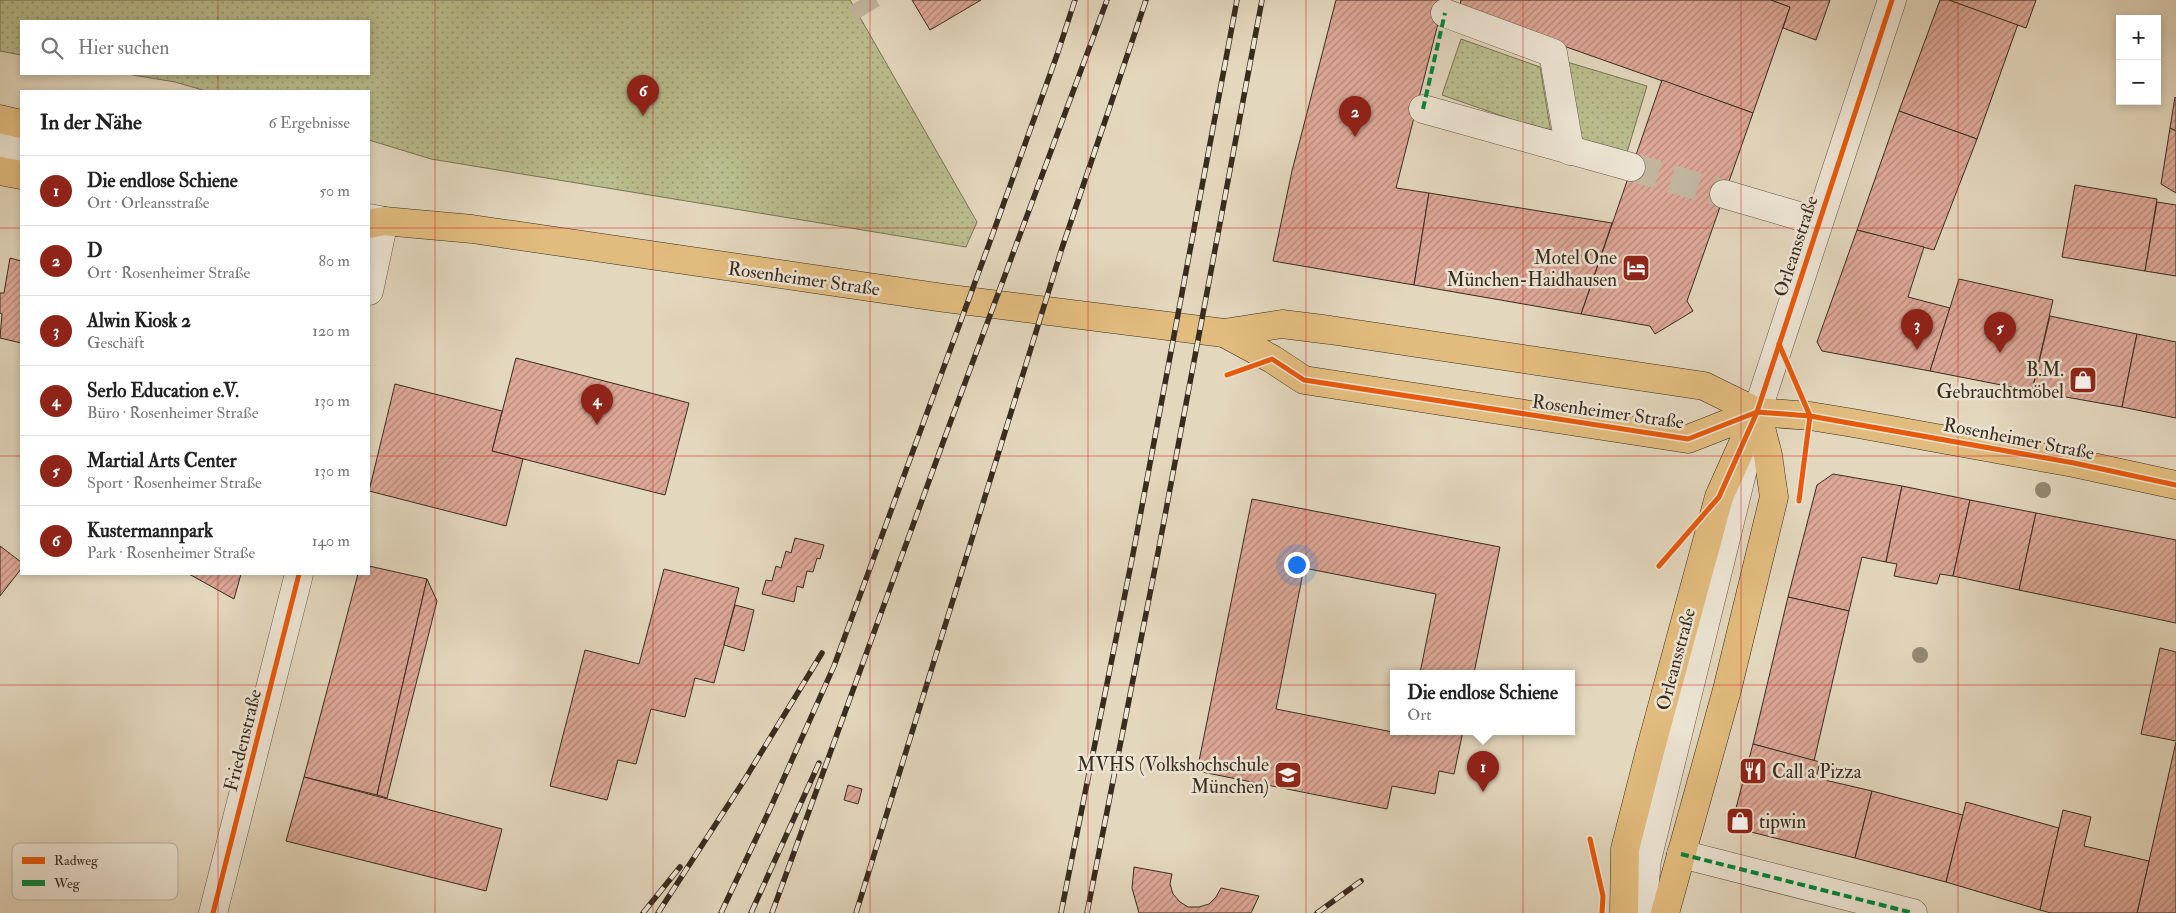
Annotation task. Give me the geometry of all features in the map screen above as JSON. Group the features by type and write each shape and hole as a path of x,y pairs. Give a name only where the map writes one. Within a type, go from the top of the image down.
{"main road":[{"path":"0,119 20,124"},
{"path":"0,171 20,175"},
{"name":"Rosenheimer Straße","path":"373,219 472,229 944,298 1224,333 1282,324 1474,351 1704,386 1757,412 1810,416 1853,423 2074,463 2176,486"},
{"name":"Rosenheimer Straße","path":"1224,333 1272,359 1304,380 1688,439 1757,412"},
{"path":"1665,913 1727,690 1774,497 1768,456 1757,412"},
{"name":"Orleansstraße","path":"1624,913 1625,849 1650,751 1719,497 1757,412"}],"street":[{"name":"Orleansstraße","path":"1757,412 1892,0"},
{"path":"1445,13 1553,53 1570,151"},
{"path":"1423,108 1631,167"},
{"path":"0,147 20,151"},
{"path":"1724,194 1819,222"},
{"path":"370,273 373,219"},
{"path":"1642,913 1646,860 1757,412"},
{"name":"Friedenstraße","path":"213,913 298,575"},
{"path":"1681,854 1913,913"}],"green space":[{"path":"0,0 850,0 977,222 966,247 431,159 370,140 370,90 203,90 175,82 133,75 370,75 370,20 20,20 20,55 0,51"},
{"path":"1461,39 1540,67 1551,133 1442,95"},
{"path":"1567,62 1647,86 1625,159 1580,145"}],"building":[{"path":"912,0 981,0 930,30"},
{"path":"1336,0 1444,0 1396,188 1429,193 1414,285 1273,261 1292,171"},
{"path":"1461,0 1771,0 1790,7 1753,113 1459,9"},
{"path":"1771,0 1830,0 1816,40 1783,28 1790,7"},
{"path":"1940,0 1949,0 2018,24 1977,139 1899,111"},
{"path":"1949,0 2036,0 2026,28"},
{"path":"1662,80 1753,113 1687,301 1693,311 1655,334 1650,326 1581,314"},
{"path":"2176,98 2176,131 2170,128"},
{"path":"1899,111 1977,139 1934,250 1857,230"},
{"path":"2170,128 2176,131 2176,193 2161,184"},
{"path":"2075,185 2157,199 2145,271 2062,257"},
{"path":"1429,193 1612,223 1581,314 1414,285"},
{"path":"2157,202 2176,205 2176,276 2145,271"},
{"path":"1857,230 1924,247 1908,297 1950,308 1930,371 1822,351 1817,342"},
{"path":"10,258 20,261 20,343 0,338 2,314 0,313 0,293 4,293"},
{"path":"1959,279 2053,300 2032,391 1930,371"},
{"path":"2050,316 2137,334 2122,407 2032,391"},
{"path":"2137,334 2176,342 2176,418 2122,407"},
{"path":"516,358 689,403 665,495 492,451"},
{"path":"395,384 502,411 492,451 523,459 506,526 370,491"},
{"path":"1833,474 1902,486 1886,562 1862,557 1849,611 1788,597 1817,485"},
{"path":"1902,486 1970,500 1953,576 1940,574 1937,584 1894,576 1897,564 1886,562"},
{"path":"1252,499 1500,547 1475,670 1421,670 1436,594 1304,568 1276,709 1390,731 1390,735 1462,735 1454,774 1439,771 1435,794 1392,786 1387,809 1197,771"},
{"path":"1970,500 2036,513 2019,590 1953,576"},
{"path":"2036,513 2176,540 2176,623 2019,590"},
{"path":"795,538 824,545 820,559 817,558 813,572 807,571 803,588 797,586 794,602 762,594 766,580 772,581 776,566 781,568 786,551 791,553"},
{"path":"0,546 20,561 20,570 0,596"},
{"path":"370,566 427,579 377,795 304,777 358,575 370,575"},
{"path":"664,569 739,588 714,683 695,678 685,717 651,709 636,764 618,760 607,800 550,786 585,650 639,664"},
{"path":"191,575 241,575 234,599"},
{"path":"427,579 437,601 387,798 377,795"},
{"path":"1788,597 1849,611 1814,761 1753,744"},
{"path":"735,605 754,610 744,651 724,645"},
{"path":"2160,648 2176,652 2176,741 2141,734"},
{"path":"2176,742 2176,913 2137,913 2149,861"},
{"path":"1753,744 1820,762 1816,778 1872,791 1855,858 1731,827"},
{"path":"304,777 502,829 486,891 286,841"},
{"path":"848,785 862,789 858,804 844,800"},
{"path":"1872,791 1963,815 1946,882 1855,858"},
{"path":"1966,802 2059,828 2040,910 1946,882"},
{"path":"2063,810 2091,817 2084,846 2149,861 2137,913 2051,913 2040,910"},
{"path":"1134,867 1172,874 1170,884 1173,894 1188,907 1199,907 1209,904 1221,888 1259,896 1251,913 1139,913 1132,888"}],"tunnel":[{"path":"860,0 868,13"},
{"path":"1631,167 1724,194"}],"railway":[{"path":"721,913 834,666 992,236 1075,0"},
{"path":"772,913 949,426 1107,0"},
{"path":"856,913 1062,248 1146,0"},
{"path":"1061,913 1133,554 1237,0"},
{"path":"1087,913 1157,558 1262,0"},
{"path":"658,913 745,779 822,653"},
{"path":"751,913 819,763"},
{"path":"643,913 680,867"},
{"path":"1317,913 1361,881"}],"marked path":[{"path":"1423,109 1445,13"},
{"path":"1681,854 1913,913"}],"cycle path":[{"path":"1659,566 1719,497 1757,412 1892,0"},
{"path":"1779,344 1810,416 1799,501"},
{"path":"1227,375 1272,359 1304,380 1688,439 1757,412 1810,416 2074,463 2176,485"},
{"path":"213,913 299,575"},
{"path":"1590,839 1603,896 1602,913"}],"place":[{"name":"Kustermannpark","path":"643,116"},
{"name":"D","path":"1355,137"},
{"name":"Motel One München-Haidhausen","path":"1636,268"},
{"name":"Alwin Kiosk 2","path":"1917,350"},
{"name":"Martial Arts Center","path":"2000,353"},
{"name":"B.M. Gebrauchtmöbel","path":"2083,380"},
{"name":"Serlo Education e.V.","path":"597,425"},
{"name":"Call a Pizza","path":"1753,771"},
{"name":"MVHS (Volkshochschule München)","path":"1288,775"},
{"name":"Die endlose Schiene","path":"1483,792"},
{"name":"tipwin","path":"1740,821"}]}
